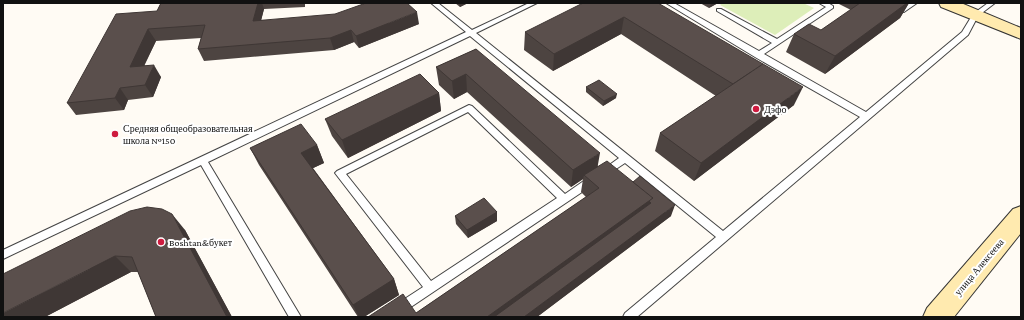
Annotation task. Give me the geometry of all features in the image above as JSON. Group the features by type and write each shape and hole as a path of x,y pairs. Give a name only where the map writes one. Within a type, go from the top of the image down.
{"street":[{"path":"947,3 1021,34"},
{"name":"улица Алексеева","path":"937,317 1015,227"}],"lane":[{"path":"434,3 722,236"},
{"path":"3,254 203,161 534,3"},
{"path":"758,55 831,7 822,3"},
{"path":"890,3 904,10 914,3"},
{"path":"629,317 722,236 965,33 975,15 992,3"},
{"path":"673,4 758,55 866,116"},
{"path":"719,10 776,42"},
{"path":"430,288 340,173 469,108 564,199"},
{"path":"387,317 626,158"},
{"path":"203,161 295,317"}],"green space":[{"path":"722,3 803,3 814,8 775,35 720,5"}],"building":[{"path":"161,3 258,3 253,21 335,14 366,3 407,3 417,12 356,36 351,30 330,38 198,49 205,25 148,29 130,67 154,65 145,85 120,88 115,98 67,103 116,14 157,11"},
{"path":"583,3 658,3 763,64 733,84 624,17 554,54 525,32"},
{"path":"860,3 907,3 835,56 794,34 809,24 821,30"},
{"path":"476,49 600,153 573,170 466,74 452,81 436,67"},
{"path":"763,64 803,87 701,163 660,133"},
{"path":"420,74 439,93 342,140 325,119"},
{"path":"599,80 617,94 604,101 586,87"},
{"path":"301,124 317,145 301,153 394,279 353,305 250,148"},
{"path":"607,161 653,198 487,317 368,317 403,294 416,313 599,188 584,175"},
{"path":"640,176 675,205 524,317 494,317 651,203 649,201 653,198 633,182"},
{"path":"484,198 497,212 467,230 455,216"},
{"path":"147,207 162,209 172,214 227,317 156,317 132,257 115,256 3,313 3,274 130,211"}],"place":[{"name":"Дэфо","path":"756,109"},
{"name":"Средняя общеобразовательная школа №150","path":"115,134"},
{"name":"Boshtan&букет","path":"161,242"}]}
